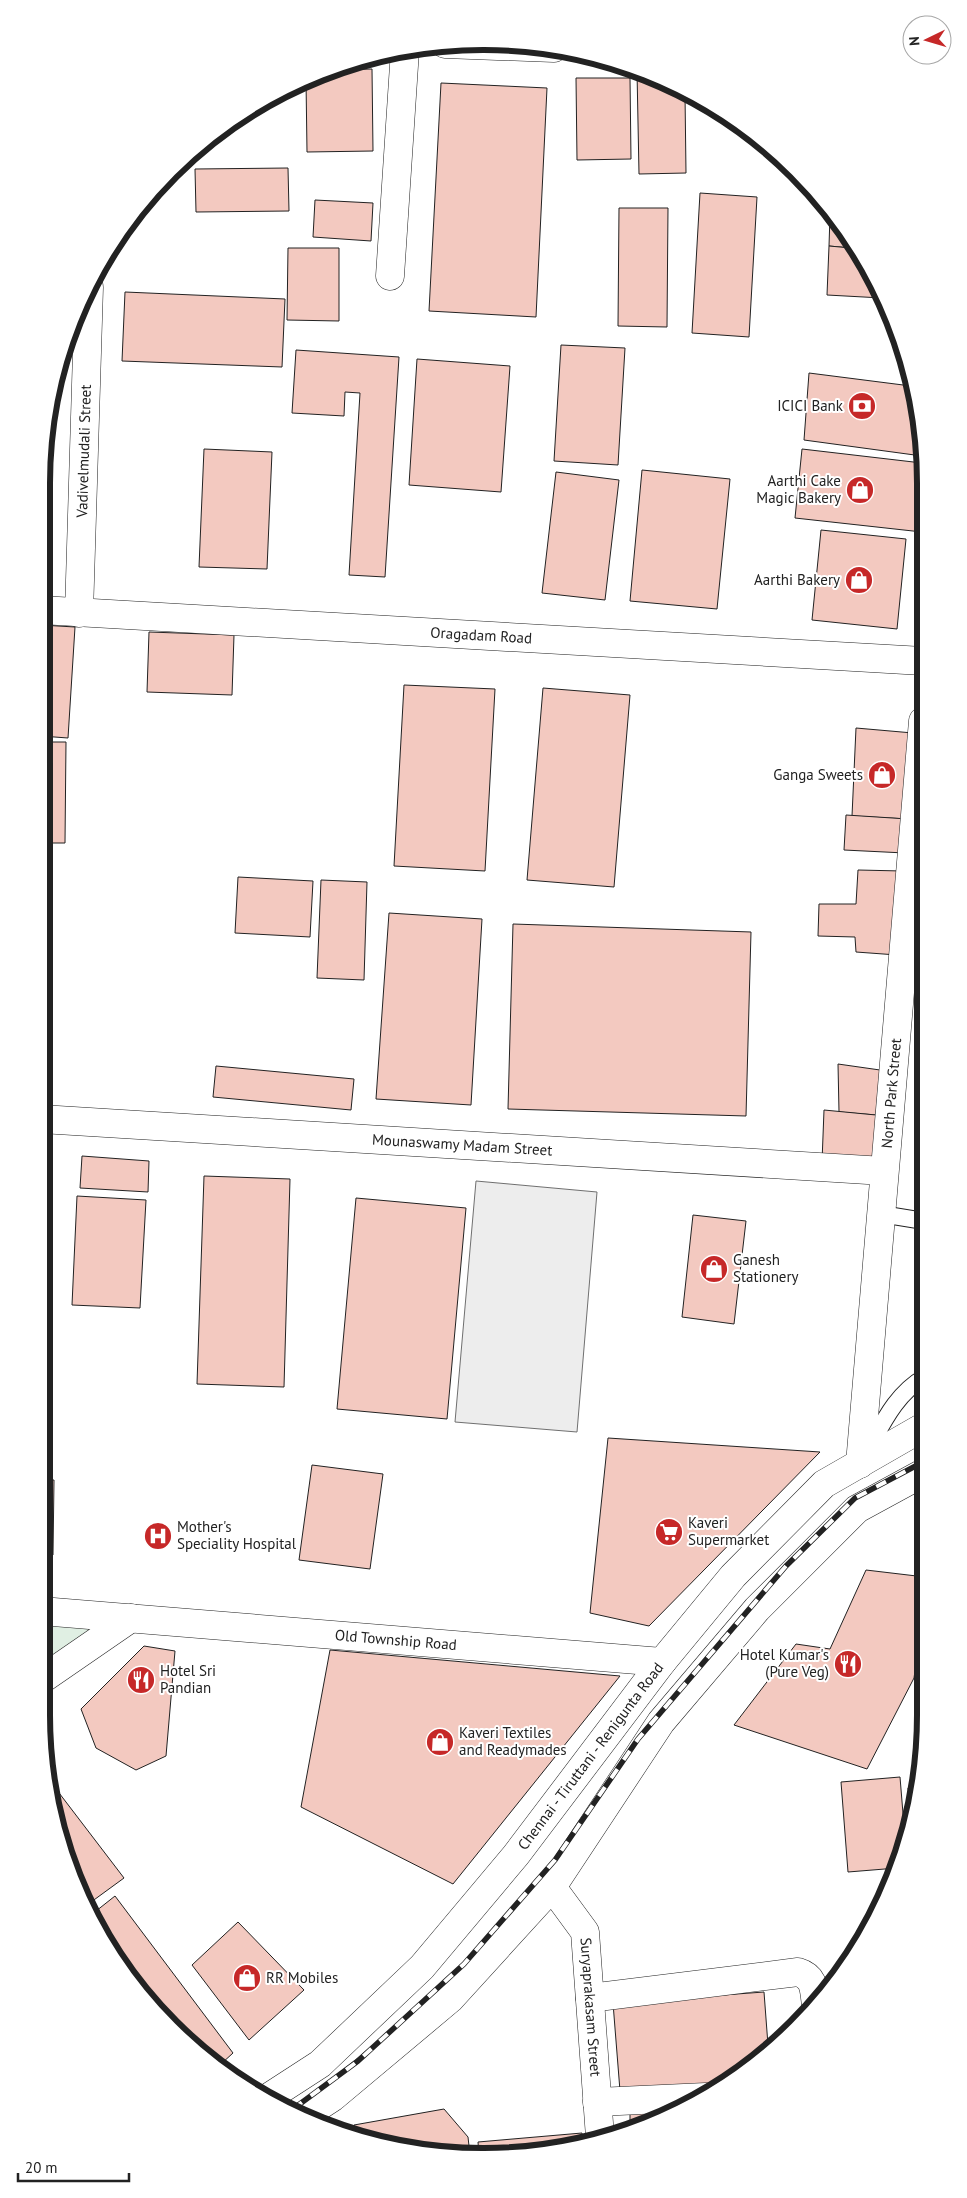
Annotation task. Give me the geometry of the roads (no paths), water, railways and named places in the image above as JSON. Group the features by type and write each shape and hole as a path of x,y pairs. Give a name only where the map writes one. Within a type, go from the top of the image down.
{"main road":[{"path":"390,276 405,57"},
{"name":"Vadivelmudali Street","path":"78,613 88,306"},
{"name":"Oragadam Road","path":"50,611 917,661"},
{"name":"North Park Street","path":"860,1464 917,790"},
{"name":"Mounaswamy Madam Street","path":"50,1120 884,1171"},
{"name":"Chennai - Tiruttani - Renigunta Road","path":"274,2094 320,2064 422,1967 516,1855 662,1662 733,1576 824,1484 917,1431"},
{"path":"311,2112 333,2097 450,1999 552,1887 661,1722 757,1609 858,1509 917,1476"},
{"name":"Old Township Road","path":"50,1612 662,1662"},
{"path":"50,1674 130,1618"},
{"name":"Suryaprakasam Street","path":"552,1887 585,1932 600,2132"},
{"path":"590,1998 798,1972 807,1975 814,1983 815,1993"},
{"path":"597,2102 685,2098"}],"lane":[{"path":"880,1214 917,1220"},
{"path":"860,1464 895,1402 917,1382"}],"railway":[{"path":"298,2106 358,2061 464,1964 555,1860 638,1739 786,1566 855,1498 917,1465"}],"place":[{"name":"ICICI Bank","path":"862,406"},
{"name":"Aarthi Cake Magic Bakery","path":"860,490"},
{"name":"Aarthi Bakery","path":"859,580"},
{"name":"Ganga Sweets","path":"882,775"},
{"name":"Ganesh Stationery","path":"714,1269"},
{"name":"Kaveri Supermarket","path":"669,1532"},
{"name":"Mother's Speciality Hospital","path":"158,1536"},
{"name":"Hotel Kumar's (Pure Veg)","path":"848,1664"},
{"name":"Hotel Sri Pandian","path":"141,1680"},
{"name":"Kaveri Textiles and Readymades","path":"440,1742"},
{"name":"RR Mobiles","path":"247,1978"}]}
